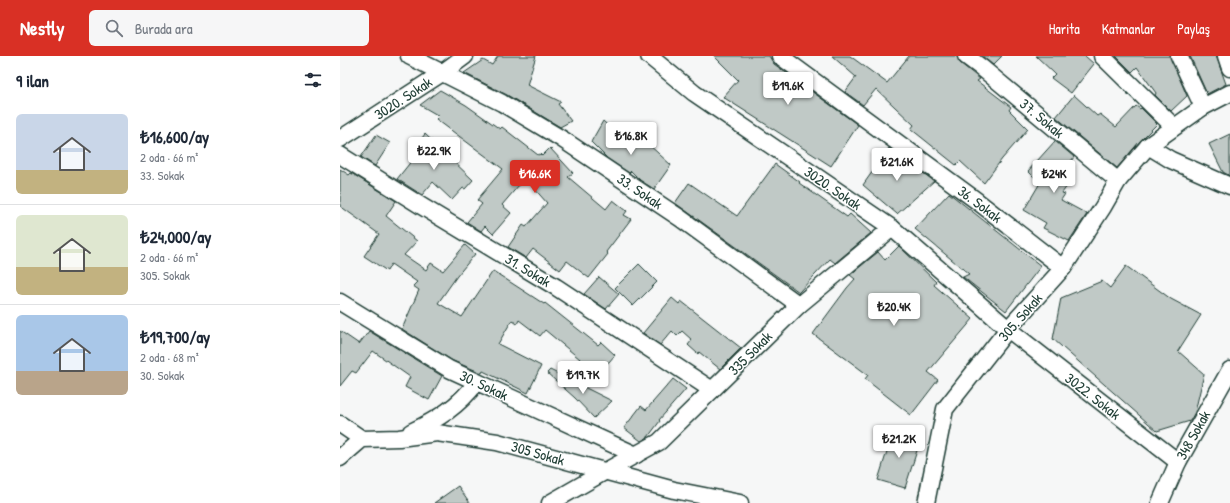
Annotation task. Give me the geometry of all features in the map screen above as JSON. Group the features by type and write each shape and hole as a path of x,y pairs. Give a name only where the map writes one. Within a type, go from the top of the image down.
{"street":[{"name":"33. Sokak","path":"409,56 502,103 562,139 680,218 799,305"},
{"name":"3020. Sokak","path":"340,139 442,73 465,56"},
{"name":"3020. Sokak","path":"649,56 694,93 892,228 1008,329"},
{"name":"36. Sokak","path":"780,56 977,201 1063,268"},
{"name":"37. Sokak","path":"966,56 1118,181"},
{"path":"1102,56 1174,127"},
{"path":"1178,56 1203,107"},
{"path":"1226,56 1230,68"},
{"name":"305. Sokak","path":"926,503 945,409 1008,329 1063,268 1103,207 1118,181 1148,146 1203,107 1230,93"},
{"path":"1148,146 1171,160 1230,186"},
{"name":"31. Sokak","path":"340,155 556,287 712,390"},
{"name":"335 Sokak","path":"550,503 659,442 799,305 892,228"},
{"name":"30. Sokak","path":"340,302 449,369 636,455"},
{"name":"3022. Sokak","path":"1008,329 1178,462"},
{"name":"348 Sokak","path":"1160,503 1178,462 1230,370"},
{"path":"399,438 437,419 466,396 477,382"},
{"path":"340,424 362,439 340,458"},
{"name":"305 Sokak","path":"362,439 399,438 437,433 497,442 674,490 718,501 740,503"}],"building":[{"path":"498,56 536,56 527,85 561,102 558,104 571,121 560,127 507,95 464,73 483,60 492,65"},
{"path":"714,56 769,56 774,64 858,125 831,166 723,97 738,80"},
{"path":"832,56 850,56 887,83 909,56 957,56 960,63 980,79 977,81 1011,107 1009,110 1028,129 1002,159 984,183 960,161 956,165 911,129 914,125 876,89 863,105 845,92 856,77"},
{"path":"982,56 1002,56 993,65"},
{"path":"1036,56 1085,56 1094,64 1071,93 1051,78 1055,74"},
{"path":"1116,56 1170,56 1187,96 1171,111 1155,95 1156,93 1137,67 1132,72"},
{"path":"1190,56 1216,56 1226,84 1207,94"},
{"path":"440,90 466,105 500,129 502,127 538,155 540,154 542,156 550,148 573,173 568,177 606,209 613,200 627,211 624,215 631,219 606,252 608,254 589,278 567,261 560,270 533,249 526,258 508,247 523,225 526,227 547,203 525,178 502,205 511,213 493,234 485,226 481,231 467,222 482,204 477,200 503,169 436,119 439,116 420,105"},
{"path":"1074,95 1097,116 1100,114 1116,127 1136,106 1140,109 1141,108 1157,124 1117,168 1056,117"},
{"path":"603,121 625,141 629,135 642,146 647,143 671,165 654,189 641,181 631,171 629,173 608,159 591,142"},
{"path":"425,134 473,180 452,200 433,182 422,195 397,179 421,149 416,146"},
{"path":"1230,134 1230,176 1223,172 1209,144"},
{"path":"376,135 390,143 375,166 361,157"},
{"path":"1055,141 1074,157 1065,170 1073,178 1062,193 1065,194 1061,200 1087,214 1069,241 1043,228 1046,223 1024,210 1040,183 1028,171"},
{"path":"889,148 934,181 897,214 863,185"},
{"path":"775,164 847,217 850,214 871,233 835,263 830,259 799,292 675,203 689,183 737,216"},
{"path":"340,169 349,175 351,173 396,201 386,216 417,241 404,255 426,270 431,263 443,271 465,245 475,254 438,303 462,317 493,271 544,304 545,303 598,345 601,342 615,355 595,378 576,363 580,359 545,330 540,336 519,320 517,324 512,320 498,344 541,366 528,393 483,371 482,373 453,361 402,329 419,290 413,286 417,282 391,264 387,271 364,256 379,234 340,206"},
{"path":"949,193 1041,266 1006,311 963,277 969,274 915,229"},
{"path":"899,246 936,282 934,285 973,319 928,372 938,380 911,415 865,379 868,375 813,334 855,279 850,275 878,252 885,260"},
{"path":"639,264 657,282 633,306 615,288"},
{"path":"1126,266 1171,299 1201,315 1178,351 1204,374 1195,412 1190,421 1157,431 1053,339 1061,298 1102,281 1110,288"},
{"path":"599,277 619,294 606,309 584,294"},
{"path":"672,298 679,304 681,301 741,348 720,369 688,345 692,340 682,331 677,336 672,331 660,345 643,333"},
{"path":"340,331 359,344 369,331 442,376 429,400 405,387 410,377 373,351 356,373 352,371 340,386"},
{"path":"550,370 612,401 594,418 575,398 547,373"},
{"path":"673,379 686,389 659,420 660,421 648,437 641,441 624,428 641,406 646,410"},
{"path":"894,429 921,438 905,488 878,480"},
{"path":"458,486 470,503 434,503"}]}
